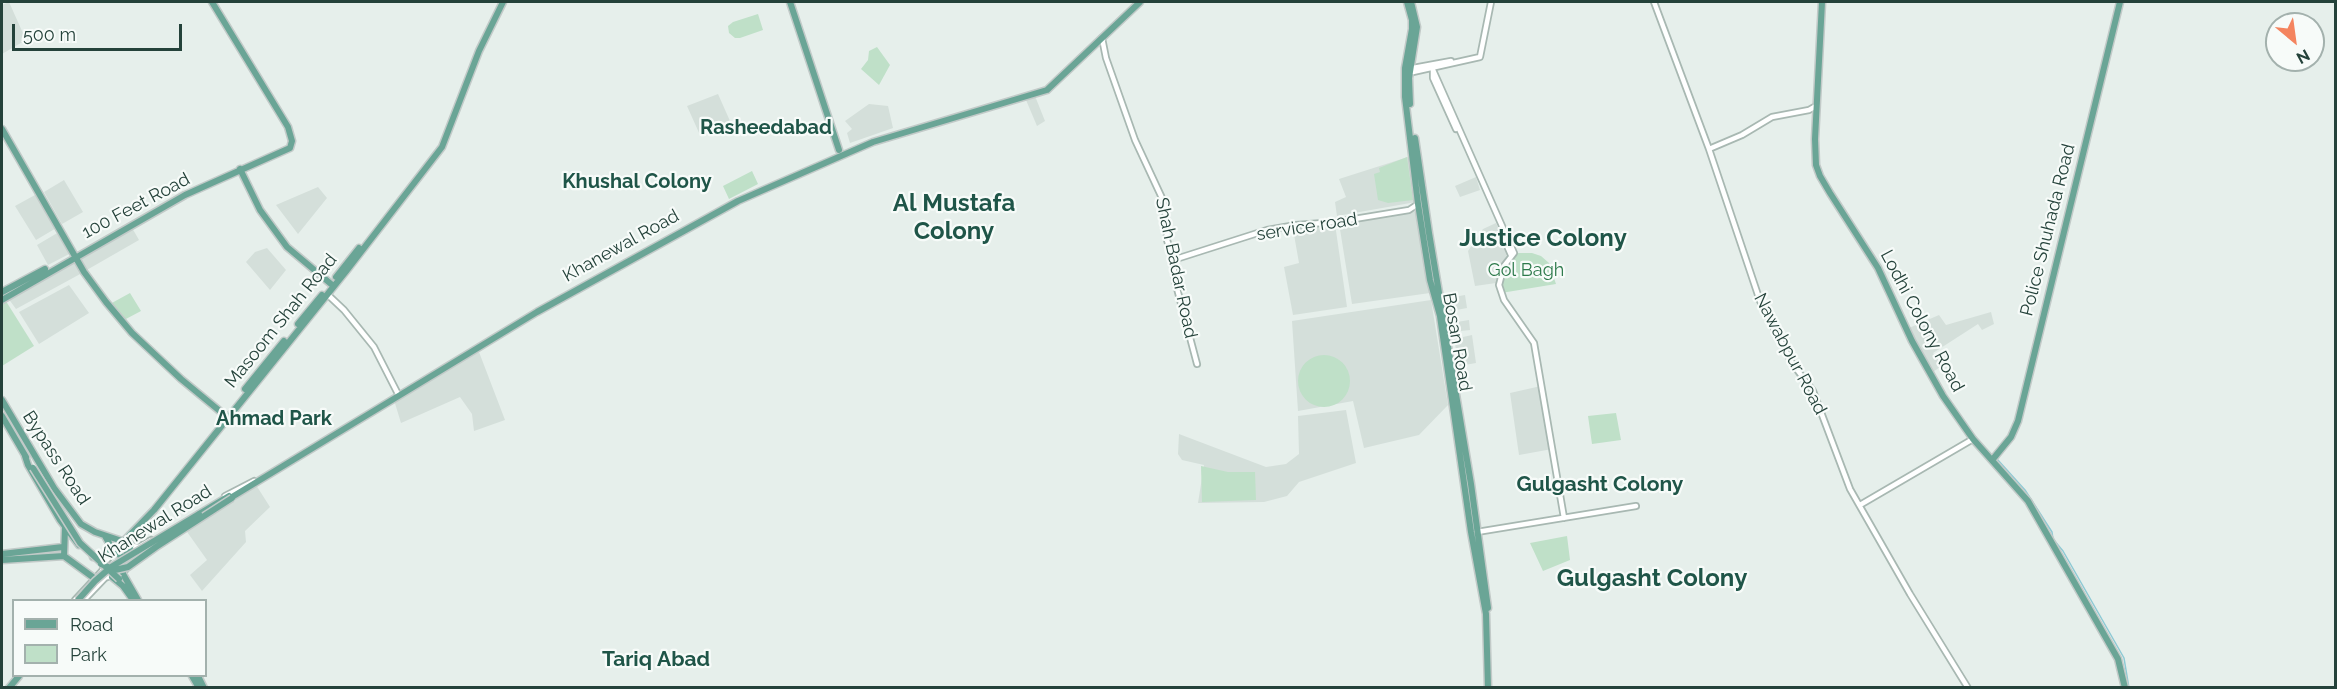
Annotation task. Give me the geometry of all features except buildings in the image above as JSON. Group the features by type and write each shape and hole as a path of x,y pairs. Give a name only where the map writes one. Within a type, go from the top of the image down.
{"main road":[{"name":"100 Feet Road","path":"2,296 186,195 290,148 292,141 289,132 210,2"},
{"name":"Masoom Shah Road","path":"124,541 168,493 225,417 327,294 441,147 479,51 503,2"},
{"path":"790,2 838,150"},
{"name":"Khanewal Road","path":"80,599 111,567 537,312 738,201 873,142 1047,90 1139,2"},
{"name":"Khanewal Road","path":"80,599 114,568 398,394 533,312 726,205 874,139 1040,91 1054,82 1139,2"},
{"name":"Bosan Road","path":"1407,2 1413,29 1405,68 1405,89 1418,204 1428,248"},
{"name":"Bosan Road","path":"1412,2 1416,33 1408,86 1430,280 1438,309 1487,592 1490,687"},
{"name":"Lodhi Colony Road","path":"1822,2 1815,154 1820,176 1878,268 1908,334 1943,396 1973,439 2028,501 2118,659 2125,687"},
{"name":"Police Shuhada Road","path":"1991,458 2015,430 2032,352 2119,2"},
{"path":"2,129 88,277 122,322 192,390 225,417"},
{"path":"240,170 260,210 286,247 331,284"},
{"name":"Masoom Shah Road","path":"313,309 345,269"},
{"path":"2,296 46,271"},
{"name":"Bypass Road","path":"2,400 58,494 84,527 105,536 129,542 132,546"},
{"path":"2,416 73,535 135,599"},
{"path":"25,456 65,528 91,556 123,583 135,599"},
{"name":"Bosan Road","path":"1468,484 1471,532 1486,614 1490,687"},
{"path":"102,566 115,570 128,567 246,489"},
{"path":"64,556 65,528"},
{"path":"91,556 99,558 108,553 109,543 105,536"},
{"path":"132,546 123,559 123,571 125,580 135,599"},
{"path":"2,560 63,547"},
{"path":"112,555 118,553 123,559"},
{"path":"2,554 64,556 92,580"}],"street":[{"path":"1413,70 1480,56 1491,2"},
{"name":"Nawabpur Road","path":"1654,2 1709,149 1760,301 1792,363 1813,391 1847,483 1910,594 1968,687"},
{"name":"Shah Badar Road","path":"1102,38 1106,58 1135,141 1162,198 1175,281 1197,364"},
{"path":"1433,70 1513,254 1433,78 1433,70"},
{"path":"1709,149 1742,135 1772,117 1809,110 1816,106"},
{"path":"1809,110 1816,116"},
{"path":"1418,204 1409,210 1420,216"},
{"name":"service road","path":"1173,260 1267,230 1409,210"},
{"path":"1513,254 1504,266 1499,285 1504,300 1534,343 1564,518"},
{"path":"327,294 344,310 374,347 398,394"},
{"path":"1860,505 1973,439"},
{"path":"132,546 139,547 250,482 254,482"},
{"name":"Khanewal Road","path":"80,599 111,575 123,571 245,492 254,482"},
{"path":"1477,532 1636,506"},
{"path":"80,599 102,566 124,541"},
{"path":"92,580 88,589 95,588"}],"shaded area":[{"path":"9,2 26,40 2,54 2,5"},
{"path":"718,94 730,121 700,135 687,106"},
{"path":"1035,96 1045,121 1037,126 1026,100"},
{"path":"869,104 888,106 893,128 850,143 847,133 852,129 845,121"},
{"path":"1408,157 1416,202 1337,216 1335,202 1346,197 1339,179"},
{"path":"1476,177 1480,190 1460,197 1455,186"},
{"path":"64,180 83,212 62,224 44,192"},
{"path":"318,187 327,198 298,234 276,205"},
{"path":"35,195 58,227 36,240 15,206"},
{"path":"1419,211 1430,293 1352,304 1339,223"},
{"path":"1496,223 1509,251 1496,283 1475,286 1468,251 1483,229"},
{"path":"1335,224 1347,307 1293,315 1284,267 1299,263 1293,229"},
{"path":"131,226 139,240 85,271 77,257"},
{"path":"59,232 71,253 48,265 37,245"},
{"path":"267,248 286,270 270,290 246,262 255,252"},
{"path":"75,259 82,273 16,309 8,298"},
{"path":"69,285 89,313 39,344 19,312"},
{"path":"1465,295 1467,308 1451,311 1448,298"},
{"path":"1431,300 1448,405 1419,435 1364,448 1353,401 1298,411 1292,321"},
{"path":"1991,312 1994,324 1982,330 1978,324 1933,353 1943,365 1933,372 1909,328 1939,315 1946,325"},
{"path":"1469,320 1470,330 1452,332 1451,323"},
{"path":"1472,335 1476,363 1459,366 1454,339"},
{"path":"479,352 505,420 474,431 472,414 460,397 401,423 394,400"},
{"path":"1541,386 1552,449 1519,455 1510,393"},
{"path":"1346,410 1356,463 1299,482 1287,496 1264,502 1198,503 1204,465 1182,460 1178,454 1179,434 1266,467 1286,464 1299,454 1298,416"},
{"path":"256,485 270,507 245,531 246,542 202,591 190,575 207,560 185,529"}],"green space":[{"path":"758,14 763,30 740,38 735,38 729,33 728,26 733,22"},
{"path":"877,47 890,65 879,85 861,69 868,60 869,51"},
{"path":"1407,157 1413,200 1388,203 1378,200 1374,174 1380,172 1379,168"},
{"path":"752,171 758,184 729,199 723,186"},
{"name":"Gol Bagh","path":"1514,253 1532,253 1541,256 1549,263 1556,284 1501,293 1501,273"},
{"path":"130,293 141,311 124,320 110,304"},
{"path":"4,298 34,346 2,366 2,300"},
{"path":"1324,355 1338,359 1346,367 1350,381 1346,395 1338,403 1324,407 1310,403 1302,395 1298,381 1302,367 1310,359"},
{"path":"1616,413 1621,440 1592,444 1588,416"},
{"path":"1201,466 1228,472 1255,472 1256,500 1202,502"},
{"path":"1567,536 1570,560 1543,571 1530,543"}],"waterway":[{"path":"1997,459 2025,490 2052,532 2053,539 2063,551 2124,658 2129,688"}],"district":[{"name":"Rasheedabad","path":"766,128"},
{"name":"Khushal Colony","path":"637,182"},
{"name":"Al Mustafa Colony","path":"954,218"},
{"name":"Justice Colony","path":"1543,239"},
{"name":"Ahmad Park","path":"274,419"},
{"name":"Gulgasht Colony","path":"1600,485"},
{"name":"Gulgasht Colony","path":"1652,579"},
{"name":"Tariq Abad","path":"656,660"}]}
